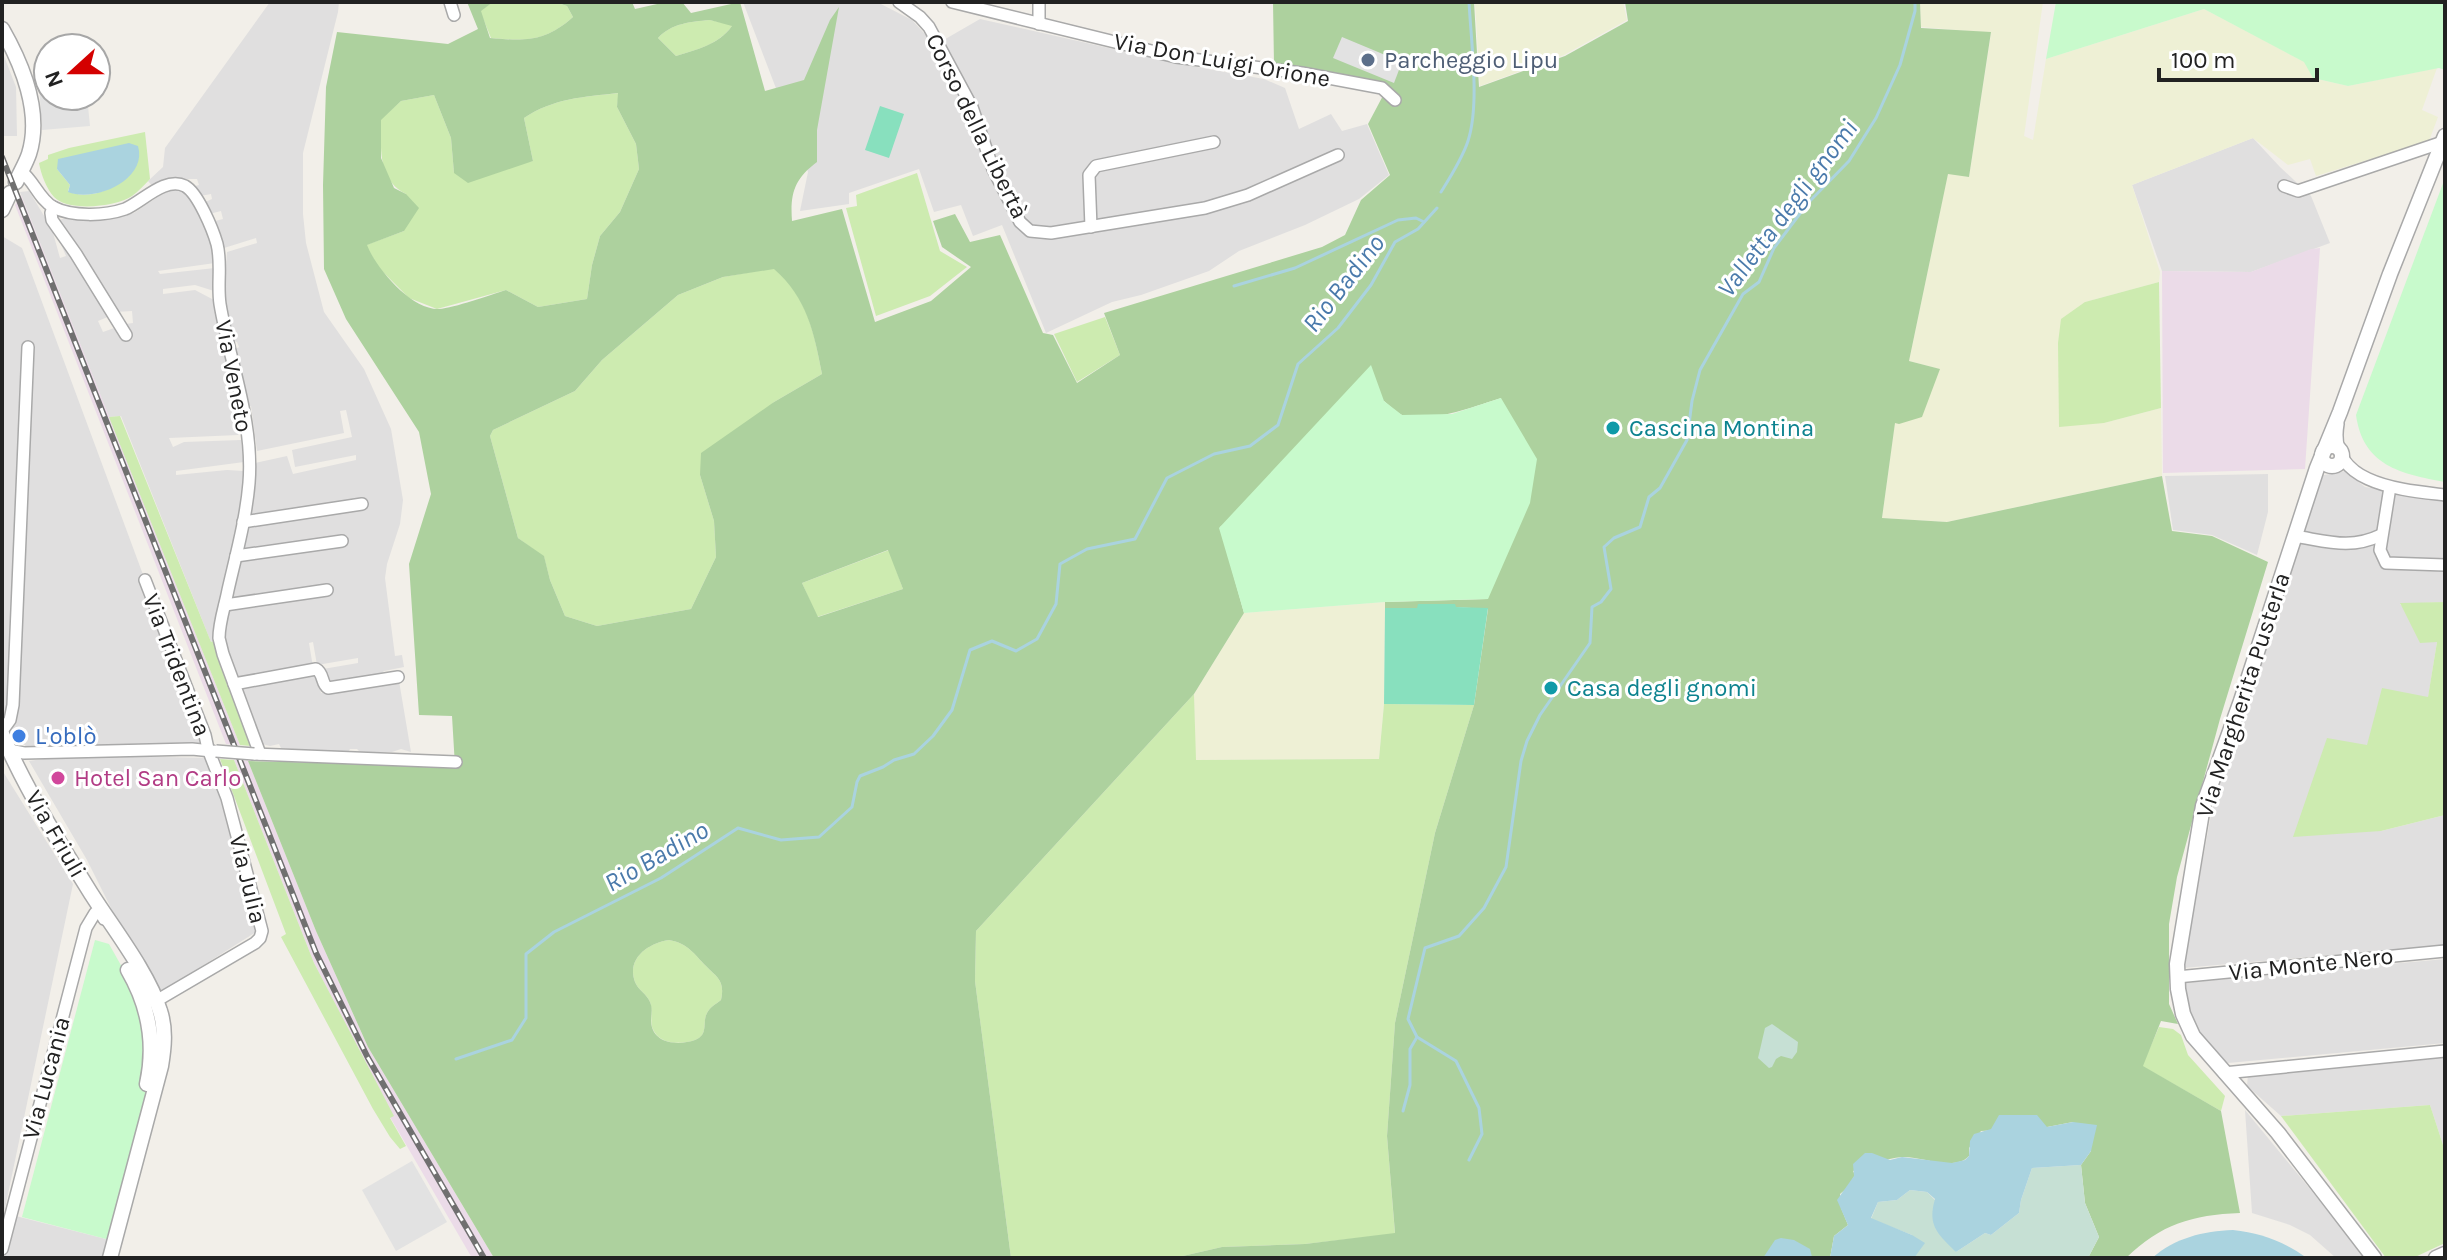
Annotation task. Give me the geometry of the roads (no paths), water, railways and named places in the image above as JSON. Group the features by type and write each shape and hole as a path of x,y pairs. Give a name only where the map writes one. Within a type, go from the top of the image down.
{"street":[{"path":"450,2 454,15"},
{"name":"Corso della Libertà","path":"899,2 929,27 972,107 993,169 1020,222 1030,231 1051,233 1219,203 1287,179 1338,155"},
{"name":"Via Don Luigi Orione","path":"952,2 1176,57 1302,73 1382,88 1395,100"},
{"path":"1039,2 1039,24"},
{"path":"2,29 23,70 32,118 29,155 2,210"},
{"path":"2284,186 2298,191 2444,139"},
{"name":"Via Margherita Pusterla","path":"2374,1258 2278,1133 2193,1036 2178,989 2177,964 2203,806 2241,701 2322,453 2444,139"},
{"path":"1091,227 1089,175 1096,166 1214,142"},
{"path":"16,182 53,207 52,220 126,335"},
{"name":"Via Veneto","path":"53,207 73,212 117,211 174,184 188,188 211,229 218,249 221,308 244,410 249,466 243,522 219,638 257,754"},
{"path":"2,733 10,720 13,705 28,347"},
{"path":"2340,412 2336,434 2341,452 2358,474 2390,487 2445,495"},
{"path":"2322,453 2331,447 2341,452"},
{"path":"2390,487 2380,550 2386,563 2445,565"},
{"path":"243,522 362,504"},
{"path":"2294,536 2350,544 2363,543 2381,535"},
{"path":"236,556 342,541"},
{"name":"Via Tridentina","path":"145,580 212,751"},
{"path":"225,605 327,590"},
{"path":"234,684 316,669 328,688 398,677"},
{"name":"Via Friuli","path":"2,733 155,1012"},
{"path":"9,750 24,753 212,751 456,762"},
{"name":"Via Julia","path":"155,1012 257,942 262,933 212,751"},
{"name":"Via Friuli","path":"90,890 97,912 128,960"},
{"name":"Via Lucania","path":"2,1249 81,946 91,916 97,912"},
{"name":"Via Monte Nero","path":"2177,977 2445,951"},
{"path":"110,1258 161,1066 164,1035 155,1012"},
{"path":"2224,1073 2445,1051"},
{"path":"2436,1258 2445,1254"}],"water":[{"path":"129,143 138,146 139,158 127,178 104,191 79,195 68,192 70,185 57,169 58,159"},
{"path":"1999,1115 2037,1115 2047,1127 2073,1122 2097,1125 2091,1151 2081,1165 2032,1168 2019,1213 1991,1235 1985,1233 1956,1252 1933,1223 1935,1199 1927,1192 1910,1190 1897,1200 1878,1202 1871,1218 1925,1243 1914,1258 1830,1258 1834,1236 1848,1225 1837,1200 1854,1176 1853,1164 1865,1153 1890,1160 1902,1157 1952,1163 1965,1160 1969,1156 1974,1134 1991,1129"},
{"path":"2233,1230 2272,1239 2307,1258 2152,1258 2170,1245 2190,1237"},
{"path":"1775,1240 1794,1240 1810,1249 1812,1257 1763,1258"}],"waterway":[{"name":"Rio Badino","path":"1441,192 1463,154 1472,126 1474,73 1469,2"},
{"name":"Valletta degli gnomi","path":"1469,1160 1482,1134 1479,1108 1456,1061 1417,1037 1408,1019 1425,948 1459,936 1484,908 1506,867 1521,761 1527,741 1540,715 1590,643 1592,607 1601,602 1611,589 1604,547 1614,538 1640,527 1649,497 1660,488 1687,440 1700,370 1743,294 1759,282 1774,248 1808,203 1849,161 1876,118 1900,65 1915,2"},
{"name":"Rio Badino","path":"456,1059 512,1040 526,1018 526,954 554,932 661,878 738,828 781,840 819,837 852,807 860,776 914,754 933,736 952,710 970,650 992,641 1016,651 1037,639 1056,604 1060,564 1087,549 1135,539 1167,478 1214,454 1250,446 1278,425 1298,364 1338,328 1371,285 1395,242 1418,229 1437,208"},
{"path":"1234,286 1295,268 1398,220 1416,218 1424,222"},
{"path":"1403,1111 1410,1085 1410,1049 1417,1037"}],"railway":[{"path":"2,157 316,953 368,1058 484,1258"}],"place":[{"name":"Parcheggio Lipu","path":"1368,60"},
{"name":"Cascina Montina","path":"1613,428"},
{"name":"Casa degli gnomi","path":"1551,688"},
{"name":"L'oblò","path":"19,736"},
{"name":"Hotel San Carlo","path":"58,778"}]}
